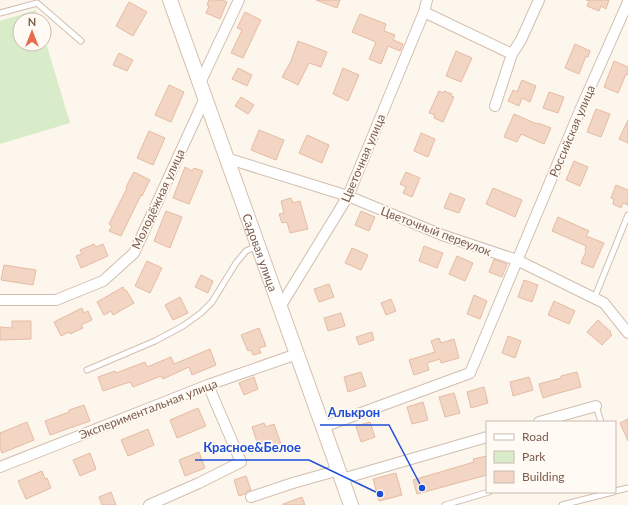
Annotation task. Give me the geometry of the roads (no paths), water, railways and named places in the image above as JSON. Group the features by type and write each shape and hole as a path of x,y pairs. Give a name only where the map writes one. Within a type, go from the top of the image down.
{"main road":[{"name":"Садовая улица","path":"170,0 351,505"}],"street":[{"path":"200,83 239,0"},
{"name":"Цветочная улица","path":"280,307 348,196 424,12 426,0"},
{"path":"495,106 512,54 521,40 539,0"},
{"name":"Российская улица","path":"323,427 470,373 581,108 628,2"},
{"path":"424,12 512,54"},
{"name":"Молодёжная улица","path":"0,300 56,300 103,281 134,253 204,98"},
{"name":"Цветочный переулок","path":"226,158 348,196 442,235 518,260 604,303 628,334"},
{"name":"Экспериментальная улица","path":"0,468 208,385 297,354"},
{"path":"149,505 199,483 241,462 208,385"},
{"path":"543,421 596,406"},
{"path":"250,497 292,482 340,474 486,437"}],"lane":[{"path":"0,13 37,3 81,41"},
{"path":"594,299 628,215"},
{"path":"87,370 155,341 183,326 202,313 212,302 236,263 246,251 258,245"},
{"path":"596,406 601,421"},
{"path":"616,491 628,488"},
{"path":"444,505 461,502 486,493"},
{"path":"562,505 610,493"}],"place":[{"name":"Алькрон","path":"422,488"},
{"name":"Красное&Белое","path":"380,494"}]}
